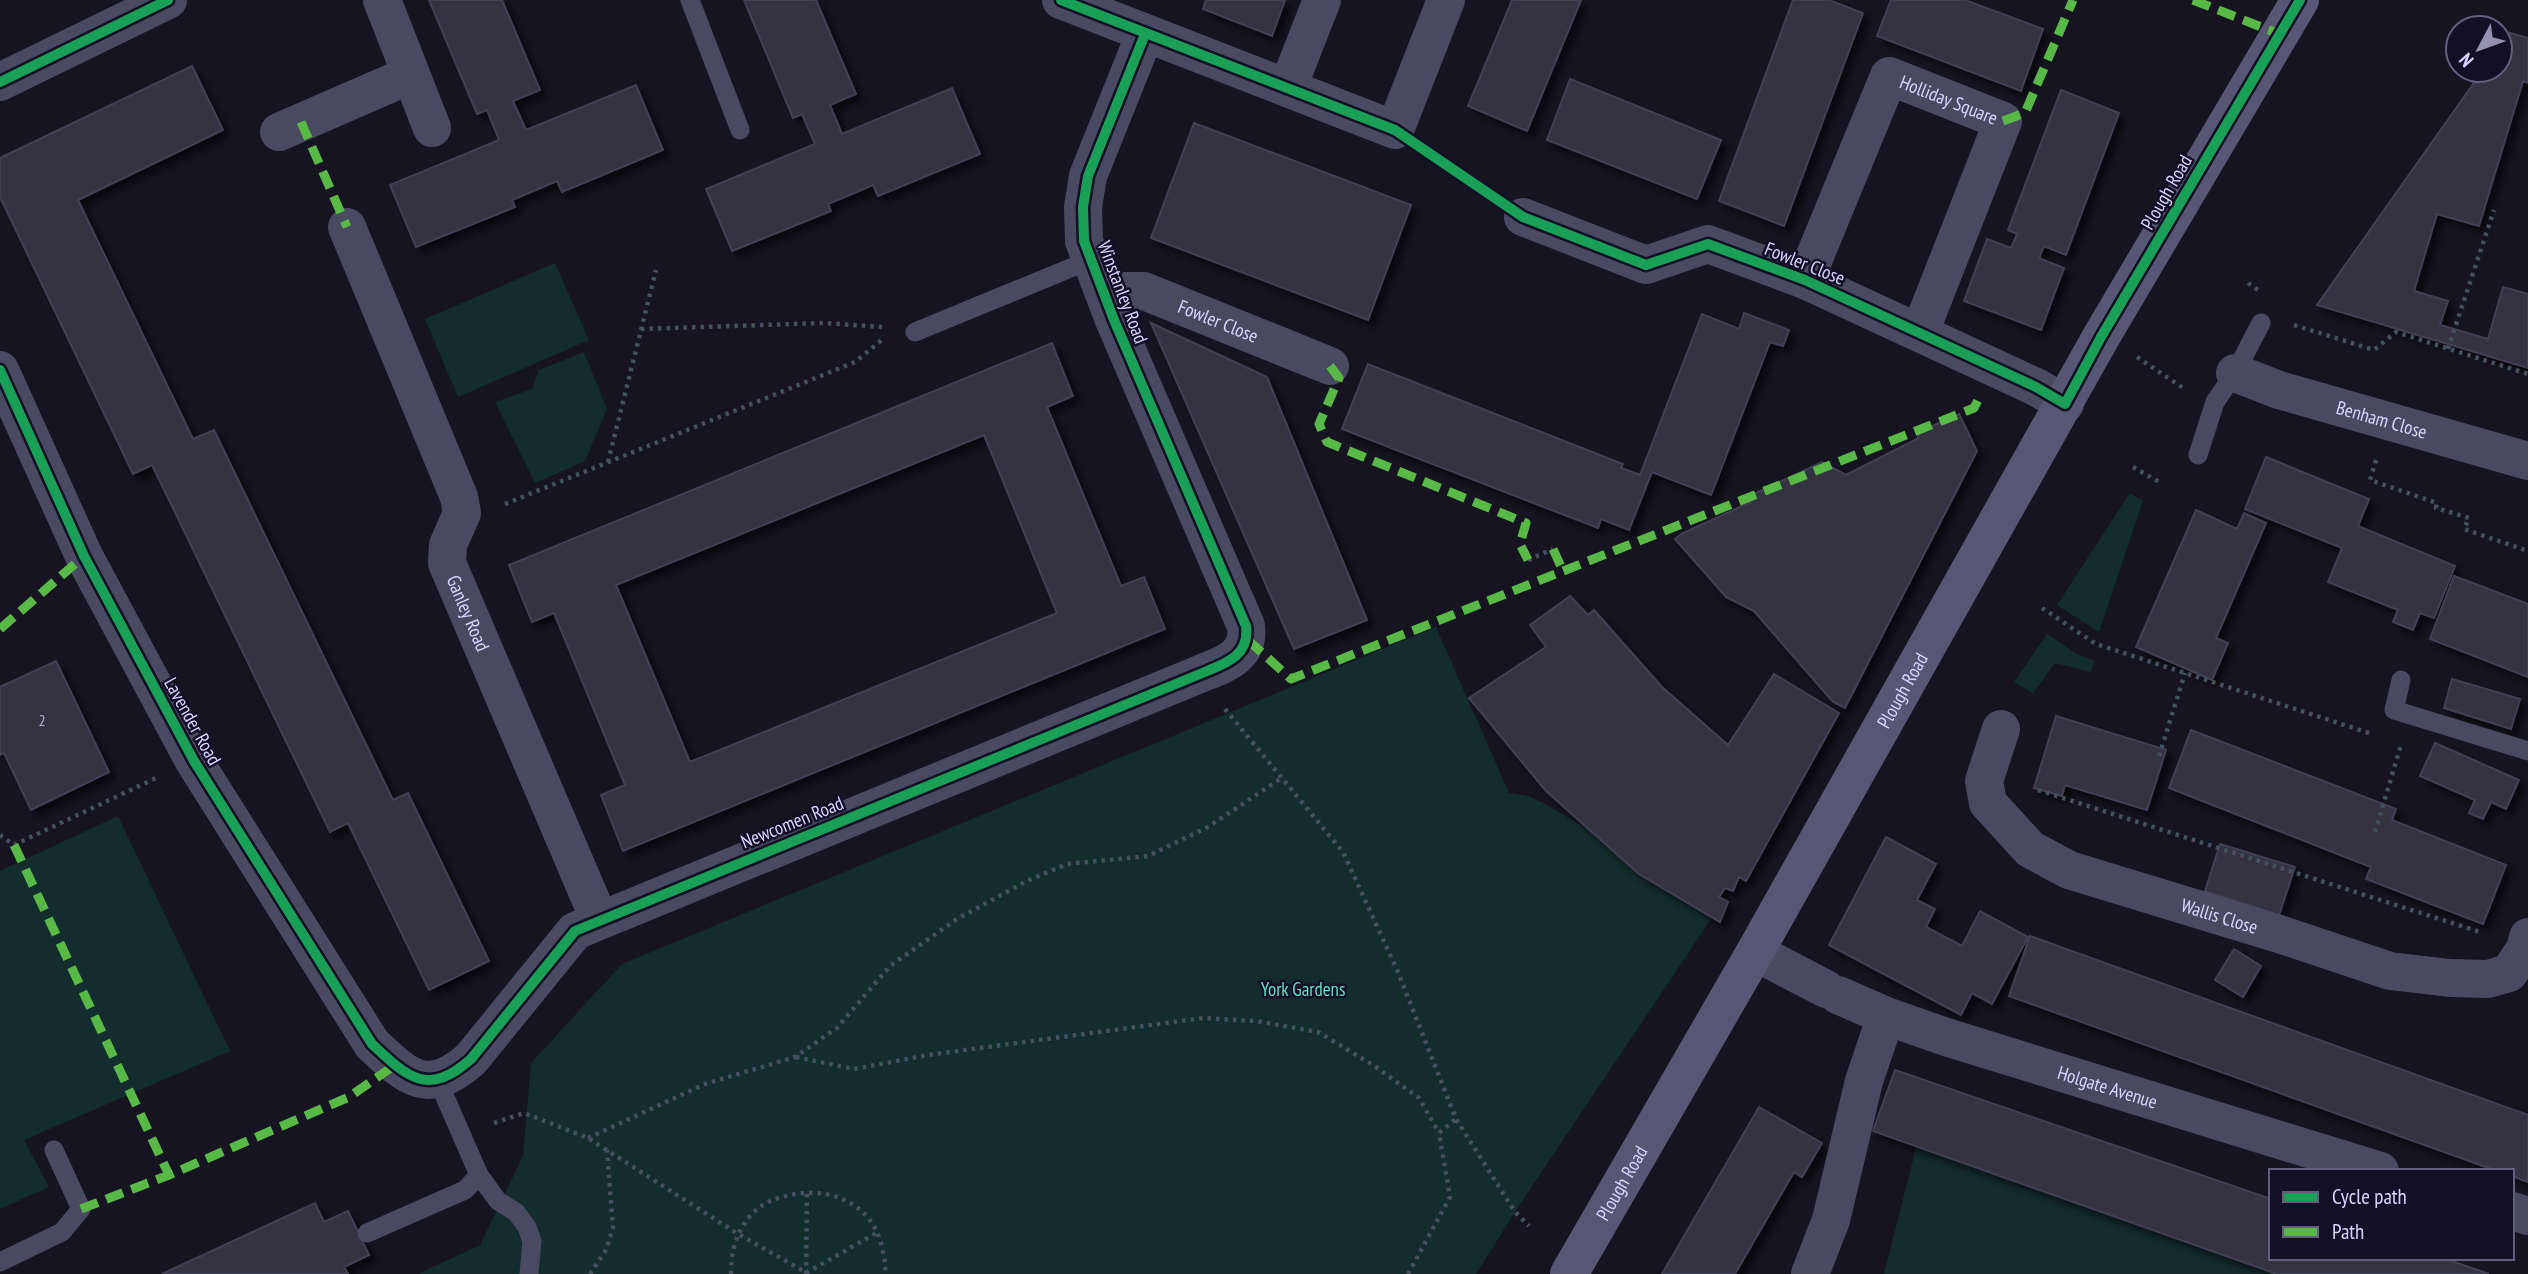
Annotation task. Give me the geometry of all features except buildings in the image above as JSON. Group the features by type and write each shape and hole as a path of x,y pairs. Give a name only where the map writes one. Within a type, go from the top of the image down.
{"street":[{"path":"4,72 168,0"},
{"path":"382,0 432,128"},
{"path":"1061,0 1395,130 1446,0"},
{"path":"1288,87 1322,0"},
{"name":"Plough Road","path":"1569,1274 1755,953 2101,337 2300,0"},
{"name":"Winstanley Road","path":"1144,34 1088,176 1083,207 1084,241 1096,275 1247,626 1248,640"},
{"path":"279,132 411,75"},
{"name":"Holliday Square","path":"1805,280 1889,76 2003,121 1920,332"},
{"name":"Fowler Close","path":"1522,217 1646,265 1708,244 1805,280 2036,387 2065,404"},
{"name":"Ganley Road","path":"346,227 458,497 462,513 448,545 447,563 599,919"},
{"name":"Fowler Close","path":"1096,275 1144,291 1330,366"},
{"name":"Lavender Road","path":"0,370 84,556 194,761 372,1044 395,1065 419,1079 438,1081"},
{"name":"Benham Close","path":"2235,373 2278,390 2528,461"},
{"name":"Newcomen Road","path":"438,1081 471,1059 575,931 1227,663 1240,652 1248,640"},
{"name":"Wallis Close","path":"2001,729 1984,781 1988,803 2030,849 2069,870 2390,971 2488,979 2509,973 2525,949 2528,937"},
{"name":"Holgate Avenue","path":"1755,953 1886,1016 1946,1037 2374,1169"},
{"path":"1810,1274 1831,1220 1864,1081 1886,1016"}],"lane":[{"path":"690,0 740,130"},
{"path":"905,330 1096,275"},
{"path":"2198,455 2215,402 2235,373 2261,323"},
{"path":"2401,680 2393,710 2528,751"},
{"path":"438,1081 479,1175 498,1201 516,1212 527,1227 532,1241 529,1274"},
{"path":"0,1262 62,1232 81,1209 54,1150"},
{"path":"367,1233 465,1190 479,1175"}],"path":[{"path":"2448,349 2494,210"},
{"path":"608,462 656,270"},
{"path":"641,329 824,323 905,330"},
{"path":"2294,325 2374,349 2396,332 2528,374"},
{"path":"456,526 855,362 905,330"},
{"path":"2132,355 2183,388"},
{"path":"2378,457 2370,480 2438,503 2436,508 2469,518 2464,528 2528,551"},
{"path":"2133,467 2161,483"},
{"path":"1528,560 1553,549"},
{"path":"2042,608 2096,643 2401,744 2375,832"},
{"path":"2159,756 2185,673"},
{"path":"1200,674 1227,712 1343,852 1398,972 1456,1119 1515,1212 1529,1226"},
{"path":"2385,738 2393,710"},
{"path":"0,835 14,845 194,761"},
{"path":"588,1138 705,1084 795,1057 836,1028 890,966 957,919 1027,881 1067,864 1148,856 1208,827 1283,777"},
{"path":"2026,786 2487,935"},
{"path":"795,1057 853,1069 929,1055 1203,1018 1256,1021 1318,1032 1373,1065 1419,1098 1439,1133 1450,1197 1408,1274"},
{"path":"461,1134 524,1113 588,1138 806,1274"},
{"path":"1439,1133 1456,1119"},
{"path":"590,1274 606,1250 613,1228 607,1150"},
{"path":"806,1274 807,1191"},
{"path":"731,1274 731,1255 738,1234 753,1213 773,1198 807,1191 824,1192 848,1201 868,1218 878,1232 886,1266 885,1274"},
{"path":"806,1274 878,1232"}],"green space":[{"path":"555,263 589,340 458,397 425,319"},
{"path":"584,352 607,409 585,461 535,483 495,402 532,389 539,370"},
{"path":"2130,493 2143,501 2099,632 2057,605"},
{"name":"York Gardens","path":"1436,627 1509,793 1528,796 1541,802 1721,904 1476,1274 418,1274 480,1245 523,1156 531,1063 622,964"},
{"path":"2047,634 2075,653 2095,661 2091,672 2055,663 2033,693 2014,682"},
{"path":"118,816 230,1051 24,1140 49,1187 0,1209 0,871"},
{"path":"1917,1144 2269,1257 2269,1260 2336,1274 1884,1274"}],"marked path":[{"path":"2003,121 2025,113 2073,0"},
{"path":"2193,0 2279,34"},
{"path":"301,122 347,227"},
{"path":"1330,366 1339,378 1319,424 1327,442 1526,523 1520,544 1528,560"},
{"path":"1248,640 1291,679 1974,408 1978,400"},
{"path":"1553,549 1563,571"},
{"path":"0,629 84,556"},
{"path":"14,845 169,1175"},
{"path":"81,1209 169,1175 349,1097 395,1065"}],"cycle path":[{"path":"0,82 168,0"},
{"path":"1061,0 1395,130 1523,217 1646,265 1708,244 1805,280 2036,387 2065,404 2101,337 2300,0"},
{"path":"0,370 84,556 194,761 372,1044 408,1074 430,1080 442,1077 456,1071 471,1059 575,931 1218,667 1240,652 1246,637 1246,626 1114,320 1084,241 1083,207 1088,176 1145,34"}]}
